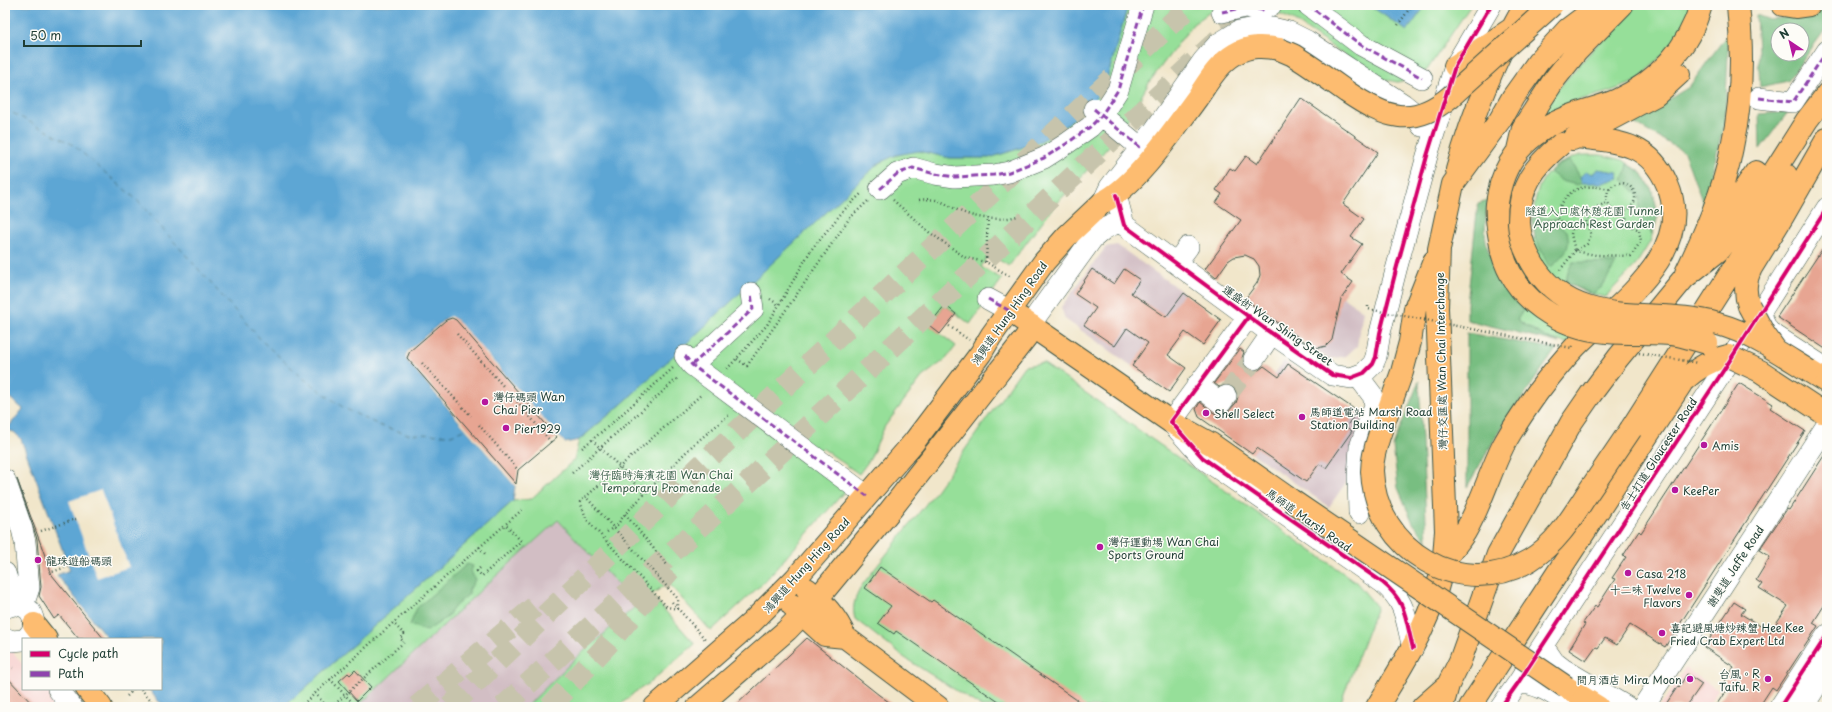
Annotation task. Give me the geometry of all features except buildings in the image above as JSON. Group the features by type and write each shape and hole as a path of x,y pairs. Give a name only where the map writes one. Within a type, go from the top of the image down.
{"main road":[{"path":"1453,184 1475,109 1512,29 1525,5"},
{"path":"1110,198 1152,157 1210,79 1226,61 1248,48 1262,46 1279,49 1293,55 1376,110 1394,116 1418,115 1434,109 1450,97 1552,5"},
{"name":"灣仔交匯處 Wan Chai Interchange","path":"1413,648 1430,609 1443,562 1446,531 1437,324 1439,249 1453,184 1500,120 1513,97 1552,45 1568,30 1600,5"},
{"path":"1518,150 1523,128 1554,80 1576,51 1622,5"},
{"path":"1700,5 1683,46 1658,74 1639,88 1618,99 1567,117 1534,136 1518,150 1509,162 1502,179 1496,205 1498,231 1504,260 1521,290 1544,311 1570,324 1606,332 1678,335 1707,343 1726,362"},
{"path":"1716,5 1712,19 1700,46 1684,68 1667,86 1646,102 1607,120 1578,137 1561,144 1546,156 1533,170 1524,191 1521,205 1519,228 1523,245 1532,263 1546,282 1561,296 1580,306 1615,313 1698,318 1732,328 1775,349 1827,382"},
{"path":"1684,278 1701,241 1726,170 1736,126 1741,68 1741,29 1738,5"},
{"path":"1783,5 1795,7 1809,5"},
{"path":"1456,66 1512,29"},
{"path":"1442,707 1448,686 1460,661 1498,554 1512,526 1571,423 1618,358 1684,278 1718,251 1726,241 1748,212 1807,120 1827,94"},
{"path":"1701,241 1728,213 1761,165 1786,138 1807,120"},
{"path":"1439,249 1415,309 1410,342 1402,372 1380,433 1373,460 1373,483 1379,506 1392,530 1407,547 1432,564 1462,573 1497,573 1519,566 1540,553 1556,539 1668,372 1769,210 1799,144 1807,120"},
{"path":"1443,562 1465,532 1477,508 1503,446 1529,405 1576,346 1627,297 1650,272 1663,252 1671,234 1674,212 1671,192 1664,176 1654,161 1643,152 1626,144 1578,137"},
{"path":"1775,349 1754,316 1746,298 1745,284 1751,268 1827,139"},
{"name":"鴻興道 Hung Hing Road","path":"698,707 779,637 818,598 889,512 1025,321 1055,249 1110,198"},
{"name":"鴻興道 Hung Hing Road","path":"655,707 715,656 788,587 914,442 976,347 991,336 1025,321"},
{"name":"馬師道 Marsh Road","path":"1025,321 1048,351 1067,351 1171,422 1211,444 1566,687 1598,707"},
{"path":"1470,707 1683,381 1701,367 1720,358 1726,362 1760,371 1827,416"},
{"path":"788,587 818,598 839,623 845,637"},
{"path":"788,587 801,615 825,634 845,637 938,707"},
{"path":"1377,707 1413,648"},
{"path":"1423,707 1448,686"},
{"path":"88,690 101,707"}],"street":[{"path":"880,189 896,174 913,168 935,174 955,177 994,175 1009,172 1044,158 1090,127 1098,112 1118,90 1143,5"},
{"path":"1308,5 1361,45 1422,78"},
{"path":"1359,513 1358,477 1360,447 1375,405 1373,396 1358,376 1368,370 1376,357 1380,333 1394,277 1427,156 1456,66 1491,5"},
{"path":"1239,31 1228,9 1246,7 1267,8"},
{"path":"1481,23 1483,48"},
{"name":"鴻興道 Hung Hing Road","path":"1110,198 1110,187 1141,148 1203,61 1218,44 1239,31 1260,27 1289,32 1307,41 1403,104 1418,118 1425,135 1427,156"},
{"path":"1759,98 1793,102 1827,51"},
{"path":"1386,93 1404,94 1420,90 1436,81 1456,66"},
{"path":"1098,112 1141,148"},
{"path":"1110,198 1124,225"},
{"name":"告士打道 Gloucester Road","path":"1501,707 1827,208"},
{"name":"鴻興道 Hung Hing Road","path":"1025,321 1092,239 1110,226 1117,223 1124,225"},
{"name":"運盛街 Wan Shing Street","path":"1124,225 1182,255 1249,316 1332,375 1346,378 1358,376"},
{"path":"751,292 753,309 689,361 745,405 867,496"},
{"path":"988,298 1025,321"},
{"path":"1761,311 1763,322 1768,331 1827,369"},
{"path":"1171,422 1249,316"},
{"path":"1254,359 1272,333"},
{"path":"1771,387 1770,378 1774,363 1780,357 1788,353 1800,352"},
{"path":"1726,362 1733,367 1742,369 1827,423"},
{"path":"1197,386 1221,403 1226,396"},
{"name":"馬師道 Marsh Road","path":"1171,422 1203,458 1382,582 1395,593 1402,604 1413,648"},
{"name":"謝斐道 Jaffe Road","path":"1643,707 1827,423"},
{"path":"5,480 22,529 25,542 30,588 18,626"},
{"path":"5,573 18,626"},
{"path":"1780,707 1827,635"},
{"path":"1542,646 1554,662 1563,669 1626,707"},
{"path":"1548,692 1546,678 1550,672 1563,669"},
{"path":"1803,707 1827,669"},
{"path":"1518,683 1530,683 1538,686 1573,707"}],"path":[{"path":"1398,25 1412,5"},
{"path":"1617,184 1626,184 1633,189 1635,198 1634,203 1628,210 1624,211 1612,209 1608,202 1608,193 1610,189 1617,184"},
{"path":"1572,229 1556,217 1566,195 1573,189 1601,187 1610,189"},
{"path":"736,359 747,366 849,219 880,189 929,232 966,258 986,262 1014,279"},
{"path":"919,200 932,198 963,212 988,217 1010,218 1017,216"},
{"path":"1557,274 1576,251 1587,244 1591,235 1586,224 1586,220 1595,208 1608,202"},
{"path":"1576,251 1596,255 1631,256 1641,241 1639,230 1628,224 1624,211"},
{"path":"986,262 988,217"},
{"path":"1572,229 1586,224"},
{"path":"1572,229 1571,234 1576,251"},
{"path":"678,609 667,606 586,520 580,502 715,382 767,325 779,305"},
{"path":"1368,306 1368,309 1572,348 1573,342"},
{"path":"949,326 976,347"},
{"path":"458,334 504,387"},
{"path":"572,474 600,449 689,361"},
{"path":"422,363 471,416"},
{"path":"512,395 551,442"},
{"path":"607,532 614,528 624,514 692,446 735,410 745,405"},
{"path":"479,425 518,470"},
{"path":"592,440 620,467 644,494"},
{"path":"585,496 678,599 678,609"},
{"path":"300,707 478,547 523,509"},
{"path":"624,514 668,566"},
{"path":"39,532 76,519"},
{"path":"480,568 477,571 482,576 521,541 505,524"},
{"path":"478,547 486,555"},
{"path":"49,572 90,559"},
{"path":"672,602 709,644"},
{"path":"332,707 404,642 400,638 404,634 393,623"},
{"path":"5,666 13,668"},
{"path":"330,679 351,701"},
{"path":"127,696 133,690"},
{"path":"142,690 157,707"},
{"path":"315,693 327,707"},
{"path":"144,707 151,701"}],"shaded area":[{"path":"1117,245 1184,293 1132,366 1065,319 1061,307 1106,247"},
{"path":"1291,261 1363,311 1357,346 1346,356 1329,359 1258,309"},
{"name":"馬師道電站 Marsh Road Station Building","path":"1284,361 1365,417 1351,475 1329,507 1229,437"},
{"path":"558,520 615,581 636,606 576,658 526,707 422,707 416,700 407,707 357,707 484,587"},
{"path":"5,641 22,664 22,690 49,690 61,707 5,707"},
{"name":"問月酒店 Mira Moon","path":"1685,668 1718,690 1707,707 1660,707"}],"green space":[{"name":"灣仔臨時海濱花園 Wan Chai Temporary Promenade","path":"1128,5 1220,5 1193,24 1150,81 1130,116 1110,145 1051,210 1009,266 989,254 981,267 1002,279 970,324 945,305 929,325 956,346 946,359 922,377 885,426 870,459 859,474 822,448 809,460 846,490 764,582 711,631 668,583 651,595 695,644 648,684 635,692 618,707 526,707 576,658 636,606 615,581 558,520 484,587 357,707 282,707 302,691 513,501 531,499 574,460 579,440 623,403 875,166 891,157 908,152 919,151 950,158 989,158 1037,143 1105,86"},
{"path":"1259,5 1471,5 1427,70 1414,79 1397,82 1378,78 1293,20"},
{"path":"1637,5 1694,5 1685,30 1638,81 1608,92 1572,102 1542,116 1550,98 1618,21"},
{"path":"1827,10 1827,27 1810,51 1810,22 1770,22 1770,62 1802,62 1788,81 1760,87 1756,15 1770,20"},
{"path":"1729,32 1725,119 1704,206 1684,152 1632,122 1689,87"},
{"path":"1788,112 1760,149 1759,114"},
{"name":"隧道入口處休憩花園 Tunnel Approach Rest Garden","path":"1580,155 1601,155 1623,160 1642,173 1653,192 1658,216 1650,242 1635,266 1605,297 1587,293 1566,283 1536,317 1554,329 1573,337 1570,344 1545,337 1517,320 1523,310 1504,284 1491,256 1535,238 1534,208 1539,188 1543,180 1557,165"},
{"path":"1570,160 1582,180 1582,183 1577,185 1562,181 1550,172 1559,165"},
{"path":"1628,164 1642,173 1653,192 1658,216 1652,234 1635,213 1639,208 1640,197 1622,179 1626,174"},
{"path":"1488,200 1485,227 1486,241 1493,263 1503,284 1523,310 1517,320 1545,337 1560,343 1467,320 1467,304 1478,203"},
{"path":"1537,217 1555,220 1567,231 1567,249 1551,268 1548,265 1535,238 1532,218"},
{"path":"1573,262 1616,263 1602,287 1592,294 1566,283 1568,271"},
{"path":"1467,333 1556,349 1500,430 1467,487"},
{"name":"灣仔運動場 Wan Chai Sports Ground","path":"1043,363 1356,582 1377,607 1339,707 982,707 905,658 855,619 854,605 863,584 933,495 1024,366"},
{"path":"1419,381 1427,541 1413,523 1398,488 1393,446"},
{"path":"467,564 473,566 471,571 475,580 469,590 469,594 455,606 447,617 427,631 410,625 417,608"}],"water":[{"path":"5,5 1128,5 1105,86 1089,106 1059,131 1037,143 989,158 950,158 919,151 896,155 879,163 623,403 579,440 565,443 457,320 452,317 446,318 408,351 406,355 408,362 515,486 513,501 302,691 282,707 167,707 157,700 150,690 162,690 162,638 107,638 57,575 70,570 21,439 14,432 6,430 23,409 5,394"},
{"path":"1369,5 1426,5 1407,31"},
{"path":"1598,169 1617,172 1619,178 1603,183 1582,183 1580,177 1586,171 1592,174"}],"pier":[{"path":"450,316 457,320 565,443 562,443 456,321 452,319 447,320 410,352 408,358 516,484 515,486 406,359 408,351"},
{"path":"101,490 129,567 97,578 69,501"}],"ferry route":[{"path":"5,109 72,144 137,200 263,342 304,379 344,408 381,426 408,434 451,435 466,429"}],"tunnel":[{"path":"450,707 711,456 1191,5"},
{"path":"503,707 734,496 1255,5"},
{"path":"1226,396 1254,359"},
{"path":"550,707 607,645 670,570"},
{"path":"417,707 538,604"}],"marked path":[{"path":"880,189 897,174 913,168 935,174 955,177 994,175 1009,172 1044,158 1066,144 1090,127 1101,116 1118,90 1143,5"},
{"path":"1222,12 1246,7 1262,10 1271,5"},
{"path":"1308,5 1361,45 1422,78"},
{"path":"1759,98 1793,102 1827,51"},
{"path":"1094,109 1141,148"},
{"path":"692,365 753,309 751,293"},
{"path":"988,299 1010,311"},
{"path":"685,356 692,365 867,496"}],"cycle path":[{"path":"1116,195 1124,225 1264,328 1332,375 1351,378 1364,373 1373,364 1376,357 1380,333 1396,270 1427,156 1455,66 1491,5"},
{"path":"1501,707 1725,368 1827,208"},
{"path":"1249,316 1171,422 1203,458 1390,589 1401,604 1404,611 1413,648"},
{"path":"1780,707 1827,635"}],"place":[{"name":"灣仔碼頭 Wan Chai Pier","path":"485,402"},
{"name":"Shell Select","path":"1206,413"},
{"name":"馬師道電站 Marsh Road Station Building","path":"1302,417"},
{"name":"Pier1929","path":"506,428"},
{"name":"Amis","path":"1704,445"},
{"name":"KeePer","path":"1675,490"},
{"name":"灣仔運動場 Wan Chai Sports Ground","path":"1100,547"},
{"name":"龍珠遊船碼頭","path":"38,560"},
{"name":"Casa 218","path":"1628,573"},
{"name":"十二味 Twelve Flavors","path":"1689,595"},
{"name":"喜記避風塘炒辣蟹 Hee Kee Fried Crab Expert Ltd","path":"1662,633"},
{"name":"問月酒店 Mira Moon","path":"1690,679"},
{"name":"台風。R Taifu. R","path":"1768,679"}]}
